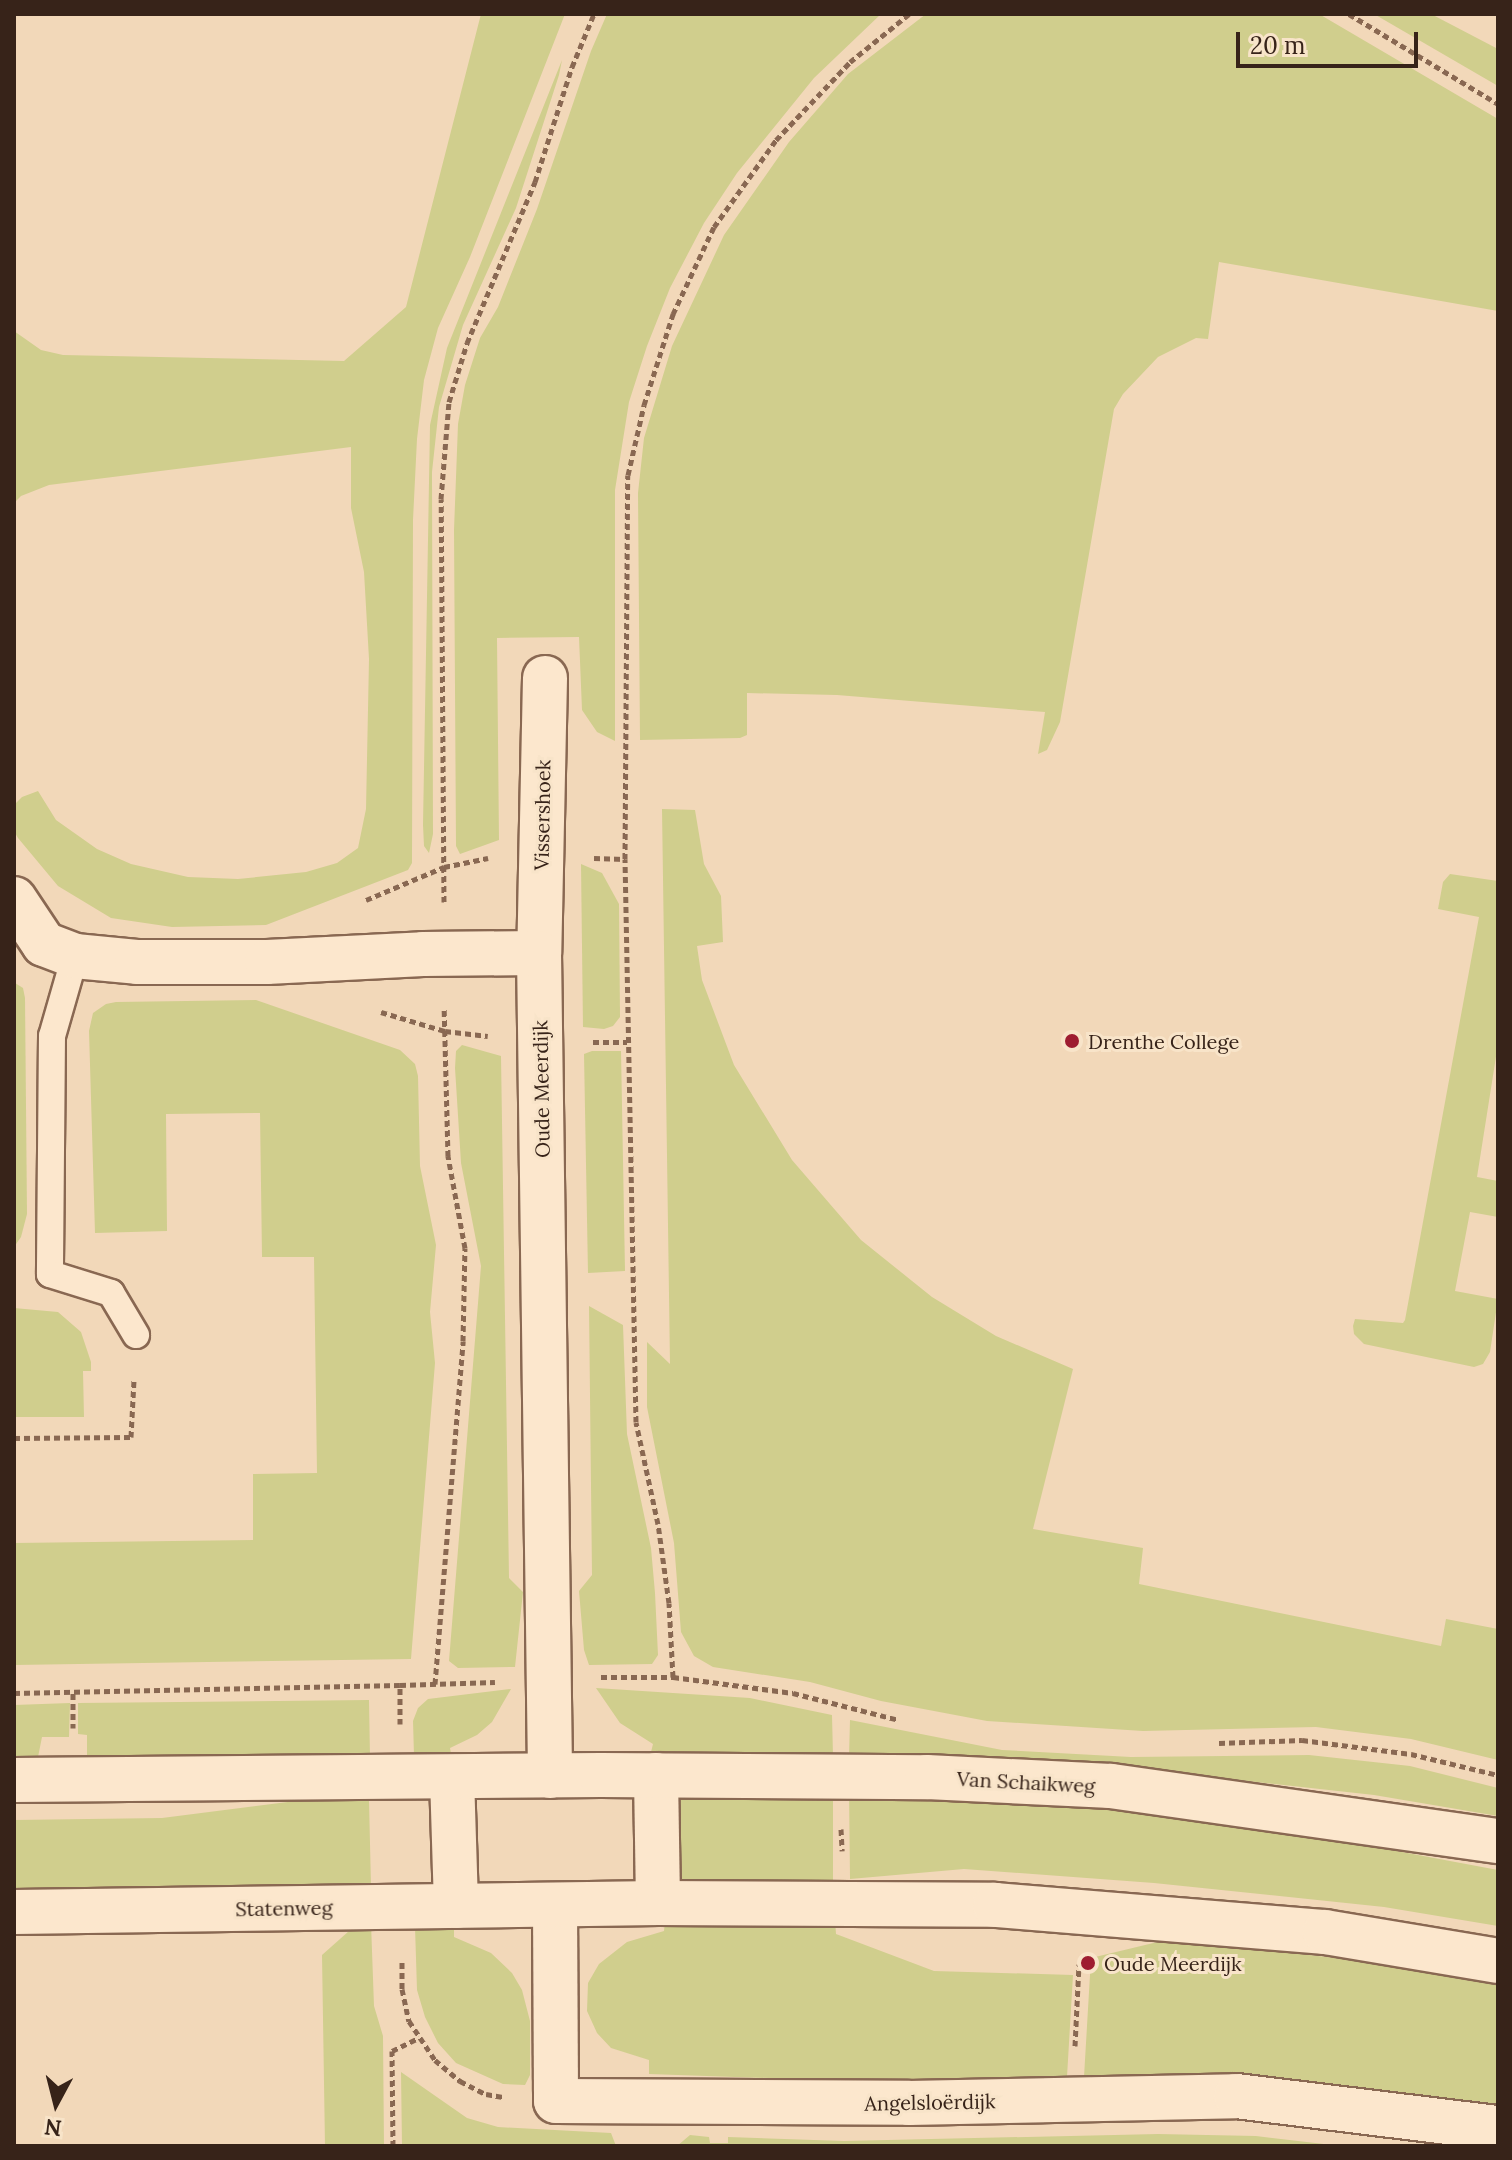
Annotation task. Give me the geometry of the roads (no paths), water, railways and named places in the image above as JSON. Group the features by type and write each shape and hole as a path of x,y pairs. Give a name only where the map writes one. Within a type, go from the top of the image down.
{"street":[{"name":"Vissershoek","path":"539,953 545,678"},
{"path":"14,899 44,944 75,956 137,962 267,962 444,953 539,953"},
{"name":"Oude Meerdijk","path":"539,953 550,1776"},
{"path":"656,1775 658,1903"},
{"path":"14,1780 550,1776"},
{"name":"Van Schaikweg","path":"550,1776 927,1777 1111,1786 1498,1841"},
{"path":"452,1777 456,1906"},
{"path":"555,1905 995,1905 1325,1932 1498,1961"},
{"name":"Statenweg","path":"14,1912 555,1905"},
{"name":"Angelsloërdijk","path":"555,1905 556,2101 757,2104 1236,2096 1498,2128"}],"lane":[{"path":"75,956 52,1036 50,1274 111,1293 136,1335"}],"place":[{"name":"Drenthe College","path":"1072,1041"},
{"name":"Oude Meerdijk","path":"1088,1963"}]}
